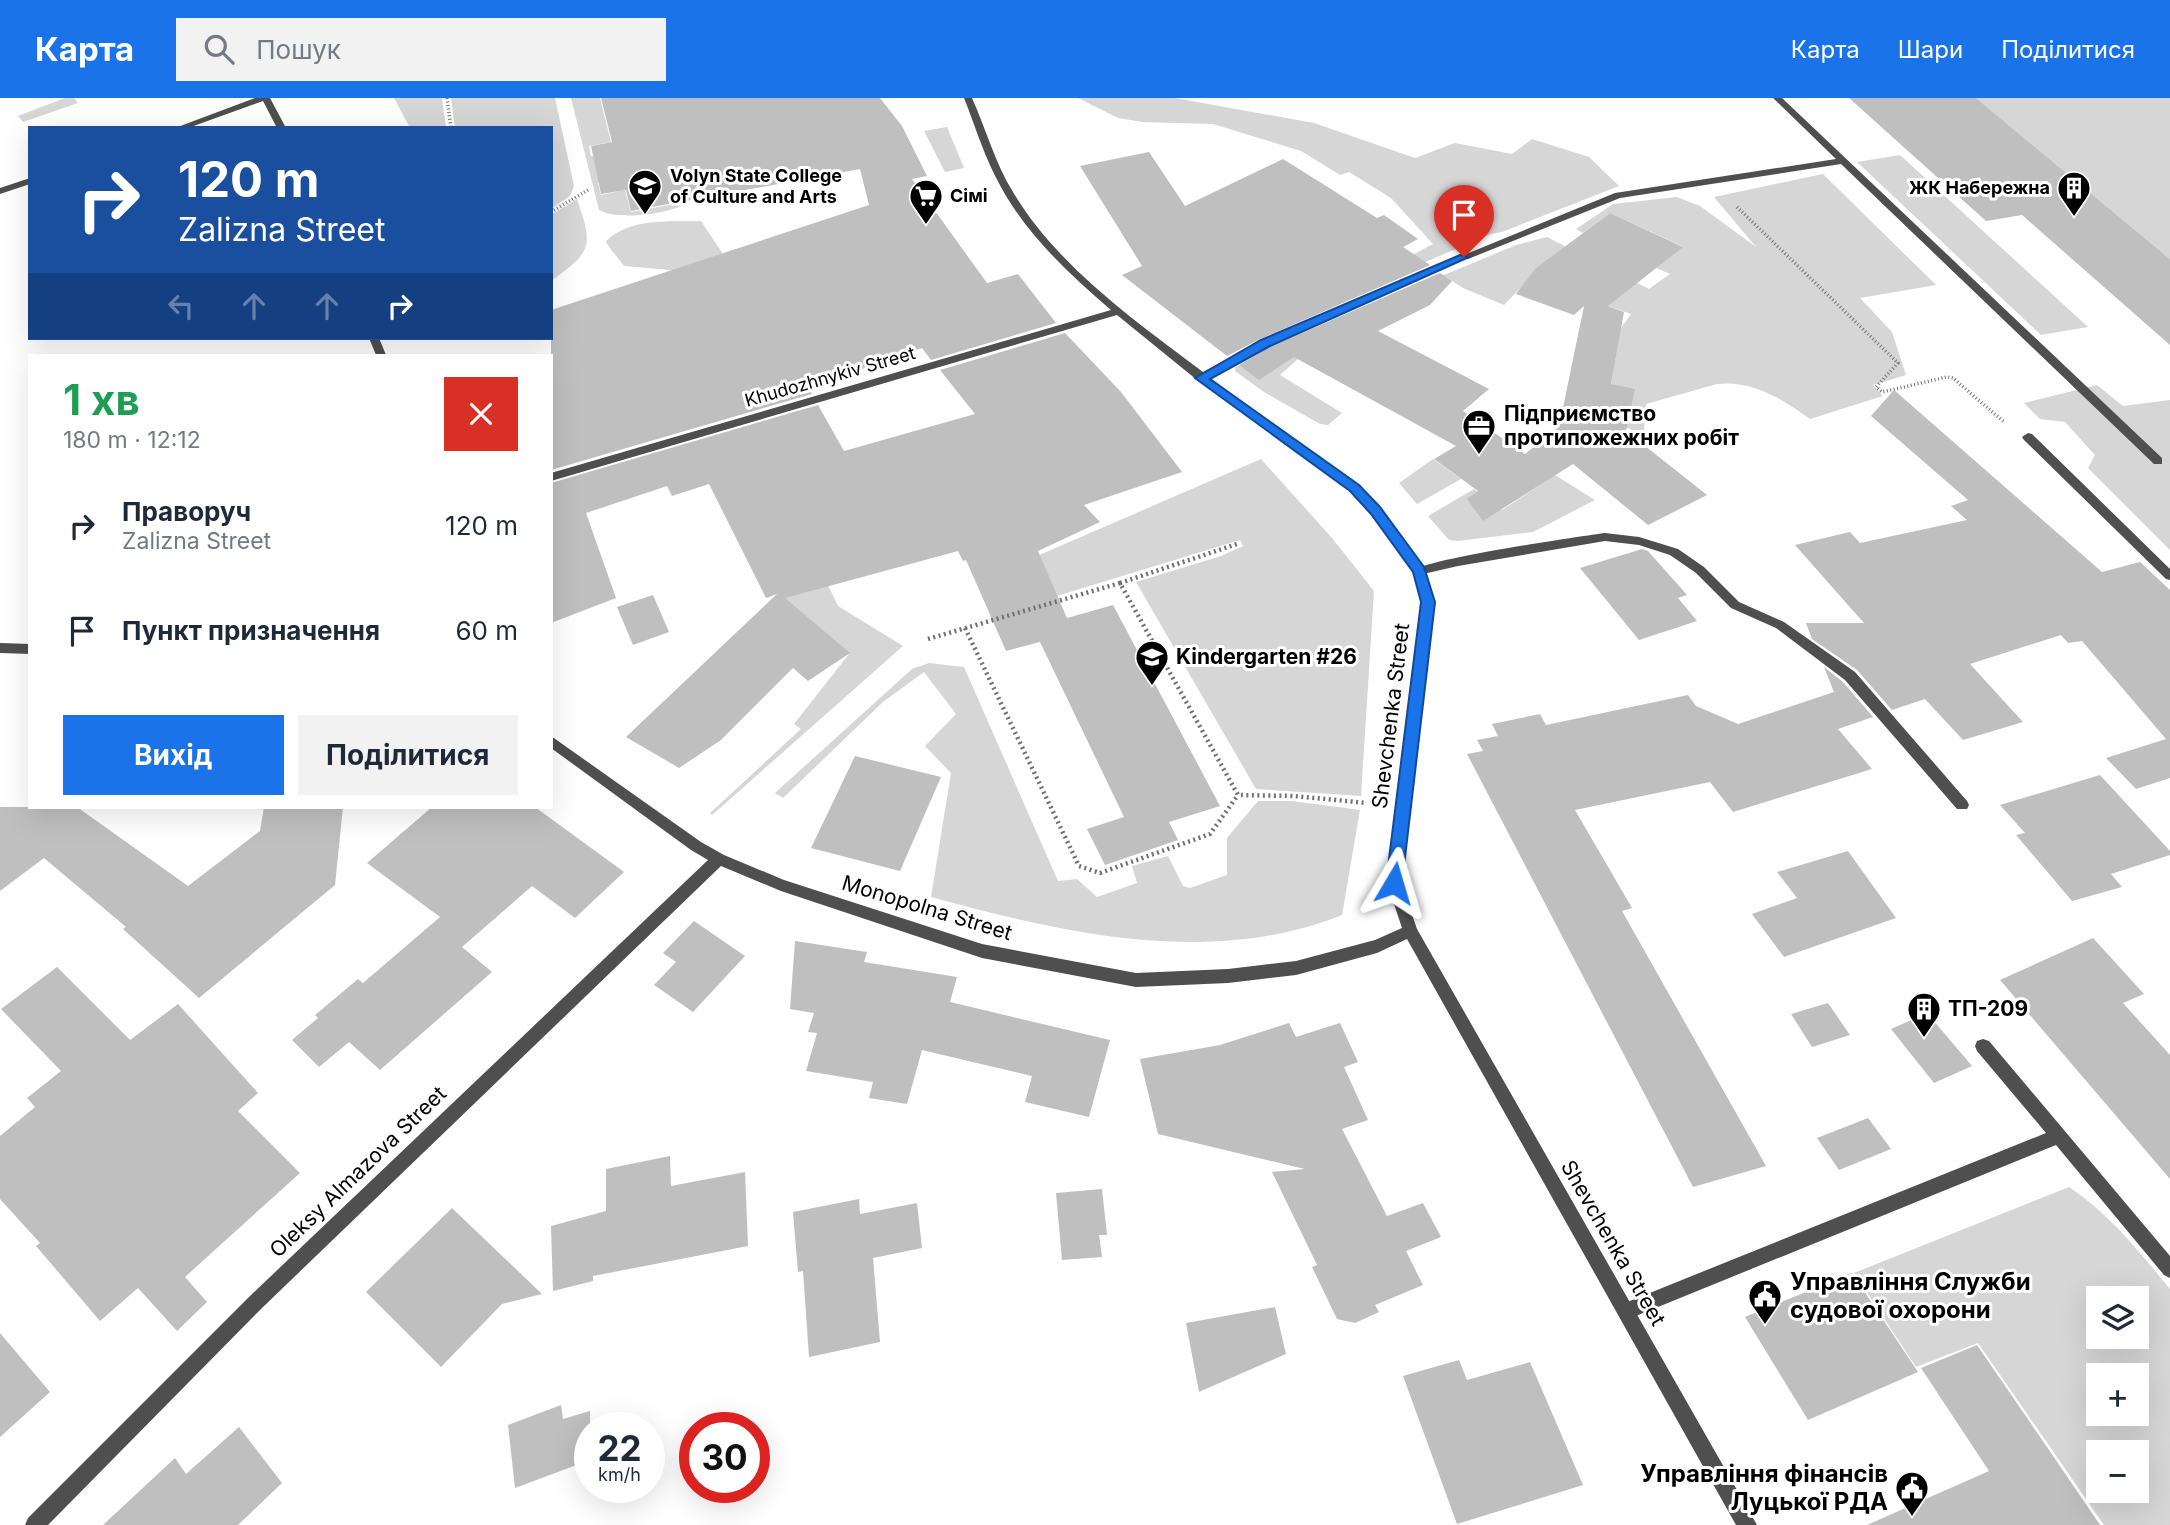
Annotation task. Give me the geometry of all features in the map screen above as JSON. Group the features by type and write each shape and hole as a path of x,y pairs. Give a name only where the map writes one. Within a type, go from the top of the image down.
{"street":[{"path":"185,126 265,98 281,126"},
{"name":"Shevchenka Street","path":"968,98 997,170 1013,200 1064,262 1201,378 1354,488 1376,510 1419,571 1428,602 1394,883 1410,931 1747,1525"},
{"path":"1777,98 2158,461"},
{"path":"1201,378 1265,343 1464,257 1618,195 1712,183 1843,161"},
{"path":"0,191 28,182"},
{"name":"Khudozhnykiv Street","path":"553,476 1119,311"},
{"path":"2028,438 2170,576"},
{"path":"1419,571 1605,537 1639,541 1674,552 1700,570 1735,605 1780,625 1850,676 1962,805"},
{"path":"0,648 28,649"},
{"name":"Monopolna Street","path":"553,742 696,846 719,859 781,885 982,951 1136,980 1228,976 1296,968 1377,947 1410,931"},
{"name":"Oleksy Almazova Street","path":"35,1525 256,1302 719,859"},
{"path":"1983,1046 2170,1269"},
{"path":"1626,1311 2057,1136"}],"path":[{"path":"447,98 451,126"},
{"path":"1712,183 1898,363 1876,387 1882,392 1953,378 1996,416 2028,438"},
{"path":"553,211 588,190"},
{"path":"928,639 1120,583 1237,544"},
{"path":"1120,583 1238,795"},
{"path":"965,628 1079,866 1100,873 1210,834 1238,795"},
{"path":"1238,795 1294,796 1367,803"}],"shaded area":[{"path":"65,98 74,98 78,103 23,122 18,116"},
{"path":"394,98 442,98 446,126 409,126"},
{"path":"451,98 555,98 574,186 570,196 553,208 553,126 455,126"},
{"path":"571,98 600,98 611,142 589,146 591,156 614,153 622,179 598,183 601,195 625,190 631,212 691,201 682,206 645,215 619,215 599,210"},
{"path":"1078,98 1175,98 1314,123 1415,158 1455,143 1512,154 1532,139 1589,157 1619,186 1491,234 1369,286 1384,270 1433,244 1391,198 1349,172 1340,175 1301,151 1213,124 1143,122 1118,118"},
{"path":"1976,98 2170,98 2170,259"},
{"path":"947,127 964,168 945,172 924,131"},
{"path":"1900,155 2088,327 2041,335 1857,162"},
{"path":"1823,174 1936,285 1860,298 1892,332 1906,375 1873,385 1883,396 1810,419 1766,392 1743,385 1717,384 1646,404 1643,444 1628,442 1631,429 1622,427 1611,384 1618,344 1578,335 1583,318 1619,331 1631,314 1530,278 1504,305 1463,288 1446,277 1398,301 1298,359 1280,375 1342,413 1328,425 1320,424 1264,392 1235,371 1236,367 1413,288 1516,245 1547,237 1649,289 1670,274 1656,268 1682,246 1610,213 1583,233 1576,229 1613,204 1677,197 1700,206 1756,247 1714,197"},
{"path":"577,199 587,238 582,254 553,279 553,214"},
{"path":"701,221 735,272 678,281 670,270 624,266 606,241 616,233 639,224"},
{"path":"2097,385 2123,406 2170,400 2170,550 2088,468 2095,455 2065,422 2040,419 2024,403"},
{"path":"1261,459 1332,538 1374,591 1361,796 1256,789 1136,582 1221,556 1243,546 1240,540 1011,610 1037,556"},
{"path":"1433,459 1461,479 1417,504 1399,483"},
{"path":"1555,475 1595,500 1533,532 1449,540 1428,516 1474,489 1502,510"},
{"path":"818,564 838,606 903,646 712,815 710,813 801,729 794,724 849,654 774,589"},
{"path":"929,663 964,667 1058,881 1077,879 1097,897 1137,883 1132,866 1168,856 1183,886 1190,888 1227,875 1227,838 1258,801 1292,801 1360,810 1342,915 1292,931 1241,940 1189,942 1084,932 931,897 951,773 925,746 956,714 924,672 883,702 783,798 775,793 912,669"},
{"path":"2069,1187 2098,1209 2123,1234 2170,1289 2170,1525 2104,1525 2089,1503 2149,1503 2149,1440 2086,1440 2086,1499 1978,1343 1916,1367 1854,1273"}],"building":[{"path":"601,98 880,98 902,126 927,176 912,179 987,283 1018,274 1056,323 931,360 922,348 808,388 812,394 553,469 553,309 869,205 860,169 631,211 626,190 601,194 591,146 612,142"},
{"name":"ЖК Набережна","path":"1849,98 1976,98 2170,259 2170,345 2022,215 1986,221"},
{"path":"1149,152 1185,206 1283,159 1377,218 1384,215 1418,239 1403,247 1430,265 1227,356 1122,275 1142,266 1080,166"},
{"path":"1610,213 1683,247 1608,306 1624,312 1611,384 1635,389 1626,431 1707,495 1648,525 1573,464 1483,521 1467,499 1478,491 1434,459 1456,446 1294,357 1259,380 1239,365 1270,347 1440,273 1452,281 1430,305 1378,331 1489,389 1463,411 1525,454 1559,427 1584,306 1574,315 1516,294 1535,269"},
{"path":"1065,333 1121,392 1182,472 1084,505 1100,522 1038,551 1067,618 1113,605 1220,806 1169,822 1178,840 1105,865 1087,829 1124,817 1040,642 1006,651 966,560 963,561 958,551 785,598 850,653 808,681 793,668 721,740 679,768 626,737 777,594 766,598 709,484 672,496 667,486 586,513 616,598 553,622 553,482 818,405 844,451 975,414 940,370"},
{"path":"1894,390 2102,572 2140,562 2170,590 2170,778 2136,789 2106,758 2166,739 2082,641 2068,643 2061,635 1970,664 2023,722 1963,740 1925,699 1892,710 1857,670 1812,639 1806,623 1864,623 1795,545 1850,532 1860,543 1967,520 1951,506 1968,500 1871,416"},
{"path":"1642,549 1648,551 1687,595 1678,598 1697,621 1639,640 1580,568"},
{"path":"653,595 669,632 633,645 617,607"},
{"path":"1824,667 1843,682 1873,717 1838,729 1872,769 1733,812 1710,782 1575,810 1632,908 1622,911 1766,1166 1693,1187 1467,754 1483,751 1477,740 1498,736 1492,724 1540,714 1546,725 1688,695 1696,706 1738,724 1834,692"},
{"path":"855,756 941,777 900,871 811,848"},
{"path":"2100,775 2170,851 2170,855 2111,874 2122,887 2072,901 2016,835 2025,833 2000,805"},
{"path":"0,807 80,809 188,886 260,831 264,809 343,809 335,885 199,998 123,929 126,927 44,858 0,891"},
{"path":"430,809 538,809 624,872 575,918 532,886 462,947 492,972 380,1070 349,1042 319,1067 292,1040 318,1018 315,1015 358,979 363,983 440,917 367,863"},
{"path":"1848,851 1896,918 1784,957 1752,914 1797,898 1777,872"},
{"path":"694,921 745,956 693,1012 654,985 676,962 663,953"},
{"path":"2093,938 2144,994 2123,1003 2170,1055 2170,1179 2000,980"},
{"path":"795,941 867,952 864,962 957,977 950,1002 1110,1040 1089,1117 1025,1102 1032,1076 922,1050 907,1104 869,1098 873,1082 806,1071 817,1033 808,1032 814,1013 790,1009"},
{"path":"57,967 130,1040 178,1004 258,1093 238,1111 300,1173 185,1277 207,1302 177,1331 138,1288 100,1321 36,1246 40,1243 0,1199 0,1136 35,1107 27,1098 61,1071 1,1009"},
{"path":"1828,1003 1850,1035 1812,1047 1791,1014"},
{"name":"ТП-209","path":"1927,1013 1972,1066 1934,1083 1891,1029"},
{"path":"1289,1023 1296,1037 1340,1023 1358,1062 1344,1067 1368,1120 1342,1129 1387,1216 1423,1203 1441,1237 1406,1251 1423,1285 1375,1305 1379,1312 1355,1323 1337,1319 1312,1267 1317,1265 1272,1172 1305,1169 1158,1134 1140,1059 1220,1045"},
{"path":"1868,1118 1891,1149 1839,1170 1817,1138"},
{"path":"670,1156 671,1186 745,1172 748,1246 593,1276 593,1281 553,1291 551,1226 606,1211 606,1169"},
{"path":"1102,1189 1107,1235 1099,1235 1102,1257 1062,1260 1056,1193"},
{"path":"859,1199 860,1214 917,1203 922,1248 873,1258 880,1342 809,1357 803,1271 798,1272 793,1212"},
{"path":"452,1208 542,1294 502,1304 441,1367 366,1292"},
{"path":"1852,1273 1918,1372 1808,1420 1745,1317"},
{"path":"1275,1307 1286,1354 1199,1392 1186,1323"},
{"path":"0,1333 50,1392 0,1437"},
{"path":"1977,1345 2100,1525 1867,1525 1989,1471 1921,1368"},
{"path":"1459,1360 1467,1380 1530,1362 1583,1485 1457,1524 1403,1376"},
{"path":"561,1405 563,1419 574,1416 574,1466 515,1488 508,1425"},
{"path":"239,1427 282,1483 238,1525 103,1525 175,1458 186,1474"}],"place":[{"name":"Volyn State College of Culture and Arts","path":"645,216"},
{"name":"ЖК Набережна","path":"2074,218"},
{"name":"Сімі","path":"926,226"},
{"name":"Підприємство протипожежних робіт","path":"1479,456"},
{"name":"Kindergarten #26","path":"1152,687"},
{"name":"ТП-209","path":"1924,1039"},
{"name":"Управління Служби судової охорони","path":"1765,1326"},
{"name":"Управління фінансів Луцької РДА","path":"1912,1518"}],"route":[{"path":"1394,883 1428,602 1419,571 1376,510 1354,488 1201,378 1265,343 1464,257"}]}
